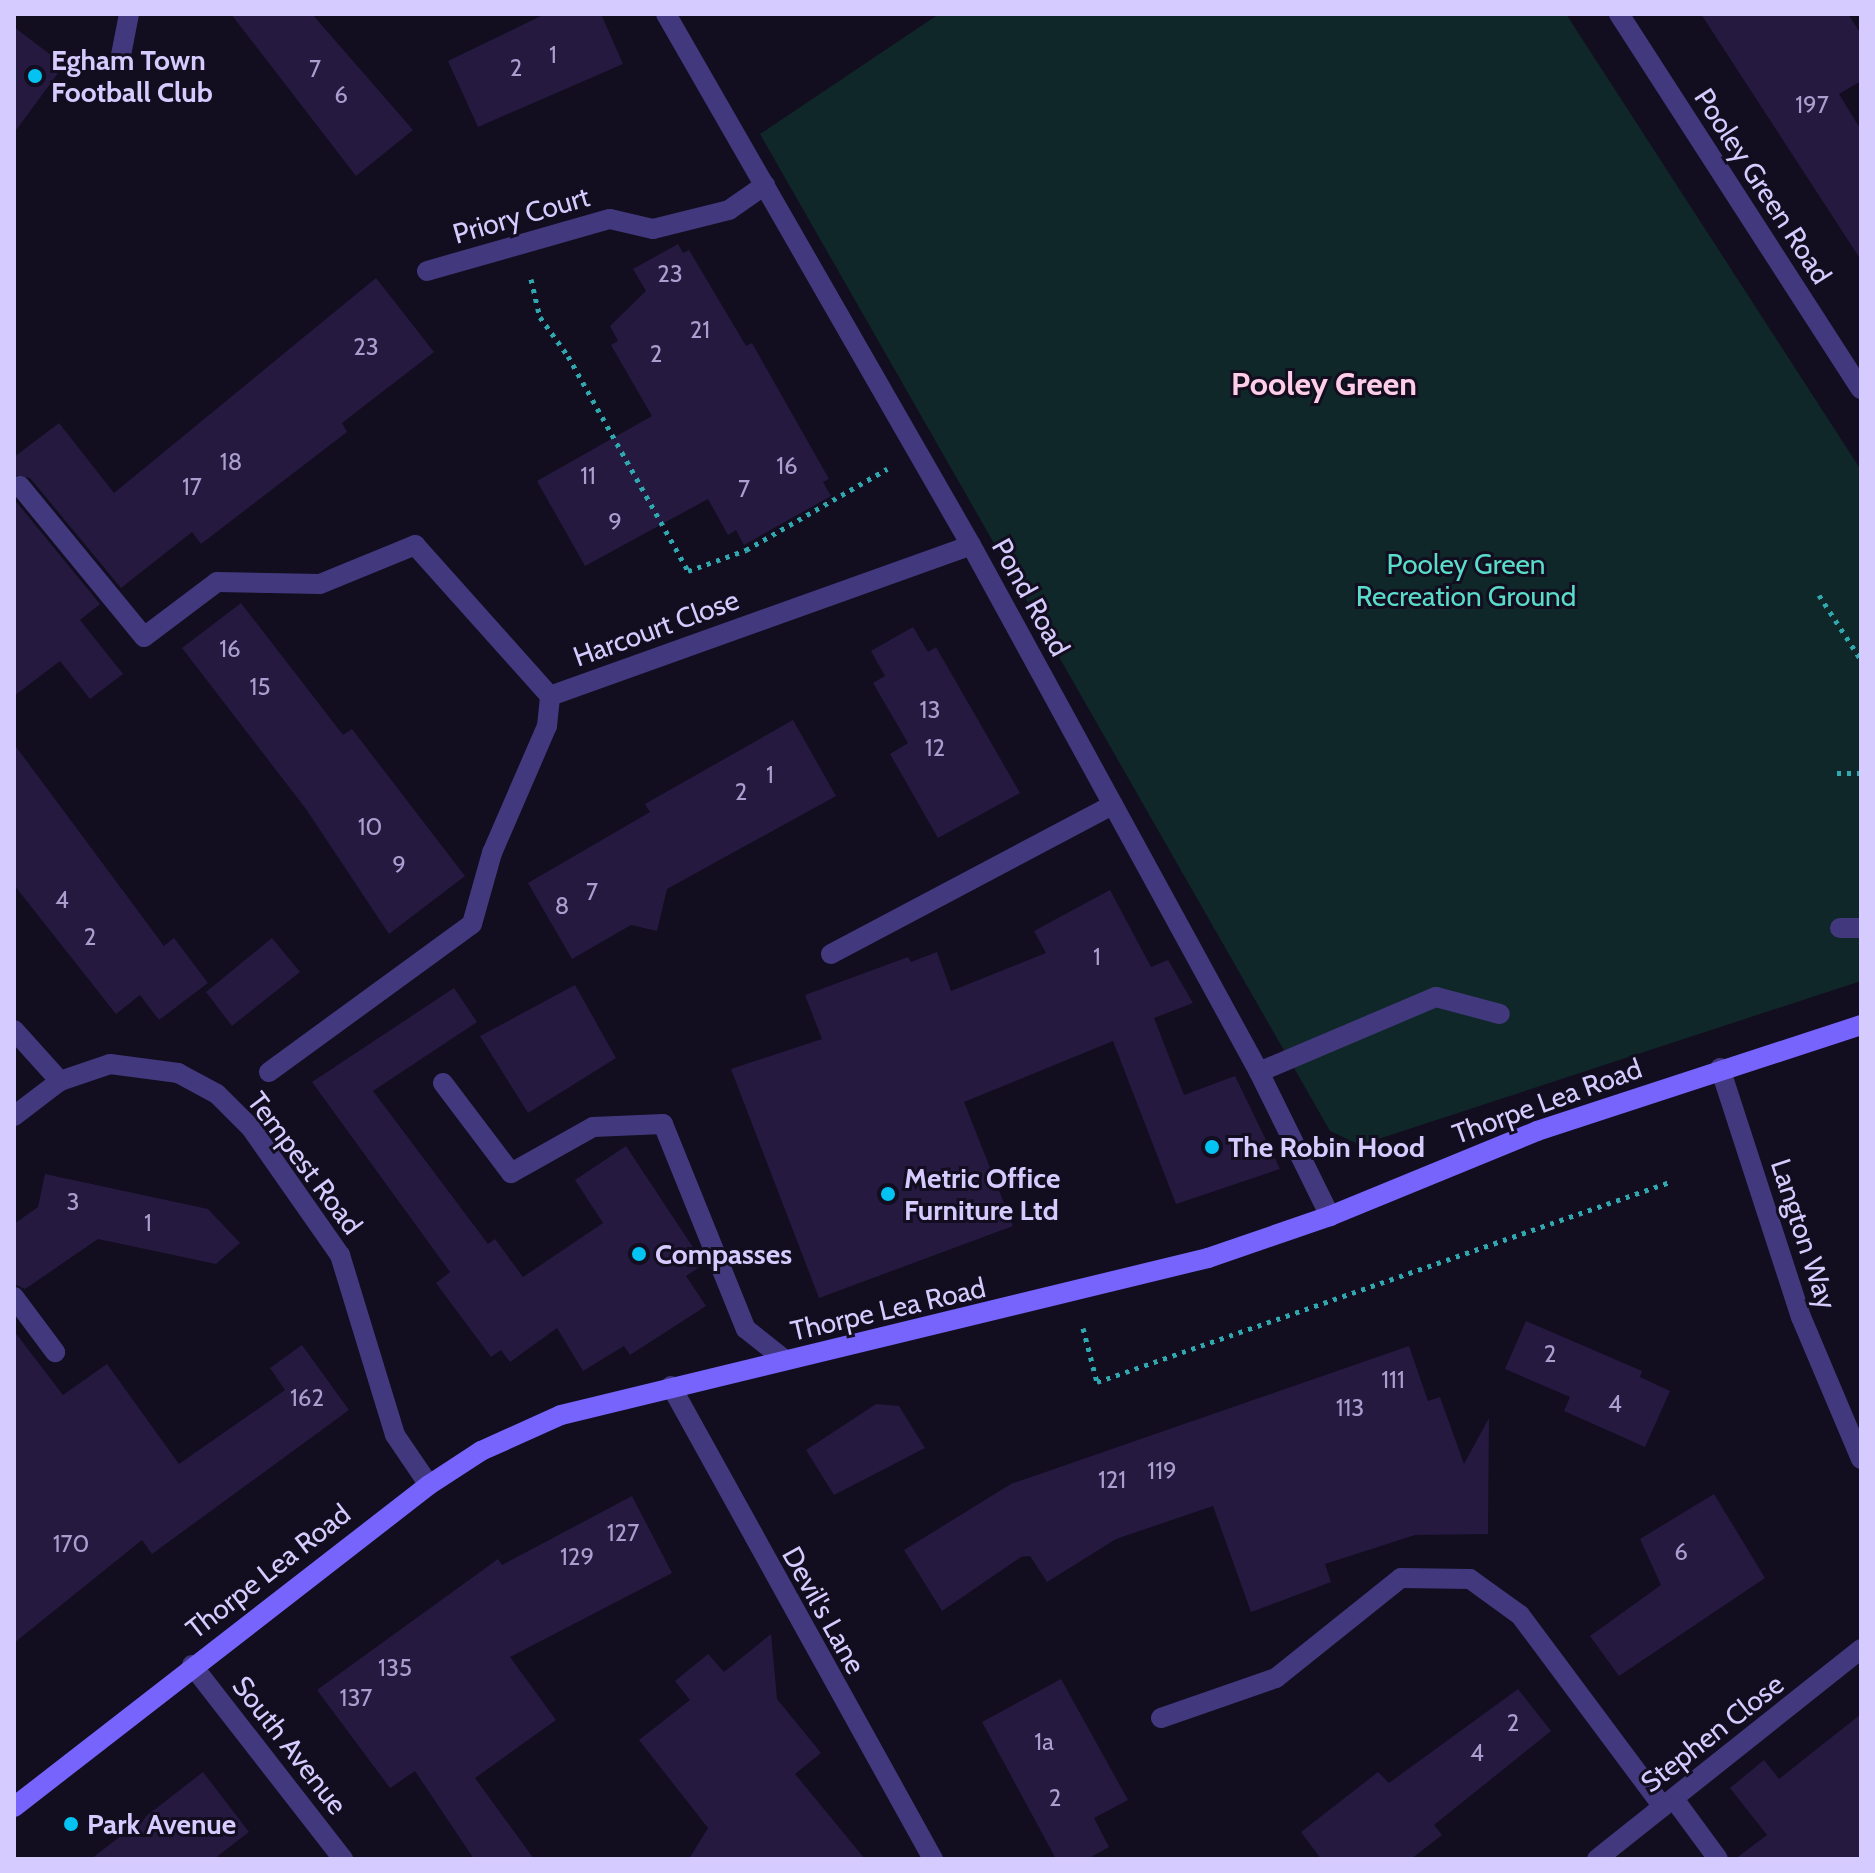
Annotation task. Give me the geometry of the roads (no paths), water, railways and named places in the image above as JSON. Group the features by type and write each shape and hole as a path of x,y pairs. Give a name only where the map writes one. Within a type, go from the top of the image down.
{"main road":[{"name":"Thorpe Lea Road","path":"14,1807 192,1665 429,1485 481,1451 561,1415 671,1386 1074,1296 1330,1216 1537,1131 1720,1068 1861,1025"}],"street":[{"path":"120,60 129,14"},
{"name":"Pond Road","path":"666,14 971,545 1259,1072 1330,1216"},
{"name":"Pooley Green Road","path":"1619,14 1861,389"},
{"name":"Priory Court","path":"427,271 610,219 653,229 729,210 765,185"},
{"name":"Harcourt Close","path":"20,486 144,637 217,582 320,584 415,545 550,696 971,545"},
{"path":"269,1072 472,924 492,853 547,726 550,696"},
{"path":"831,954 1113,805"},
{"path":"1840,928 1861,928"},
{"path":"1259,1072 1436,997 1500,1014"},
{"path":"14,1030 60,1081"},
{"name":"Tempest Road","path":"14,1116 60,1081 110,1064 178,1073 217,1094 251,1128 340,1255 395,1435 429,1485"},
{"name":"Langton Way","path":"1720,1068 1801,1317 1861,1459"},
{"path":"443,1083 511,1173 593,1127 663,1124 746,1329 785,1360"},
{"path":"14,1297 55,1352"},
{"name":"Devil's Lane","path":"671,1386 933,1859"},
{"path":"1161,1718 1276,1678 1401,1578 1470,1579 1520,1615 1668,1803 1718,1859"},
{"name":"Stephen Close","path":"1597,1859 1861,1649"},
{"name":"South Avenue","path":"192,1665 343,1859"}],"place":[{"name":"Egham Town Football Club","path":"35,76"},
{"name":"The Robin Hood","path":"1212,1147"},
{"name":"Metric Office Furniture Ltd","path":"888,1194"},
{"name":"Compasses","path":"639,1254"},
{"name":"Park Avenue","path":"71,1824"}],"district":[{"name":"Pooley Green","path":"1324,384"}],"park label":[{"name":"Pooley Green Recreation Ground","path":"1466,580"}]}
